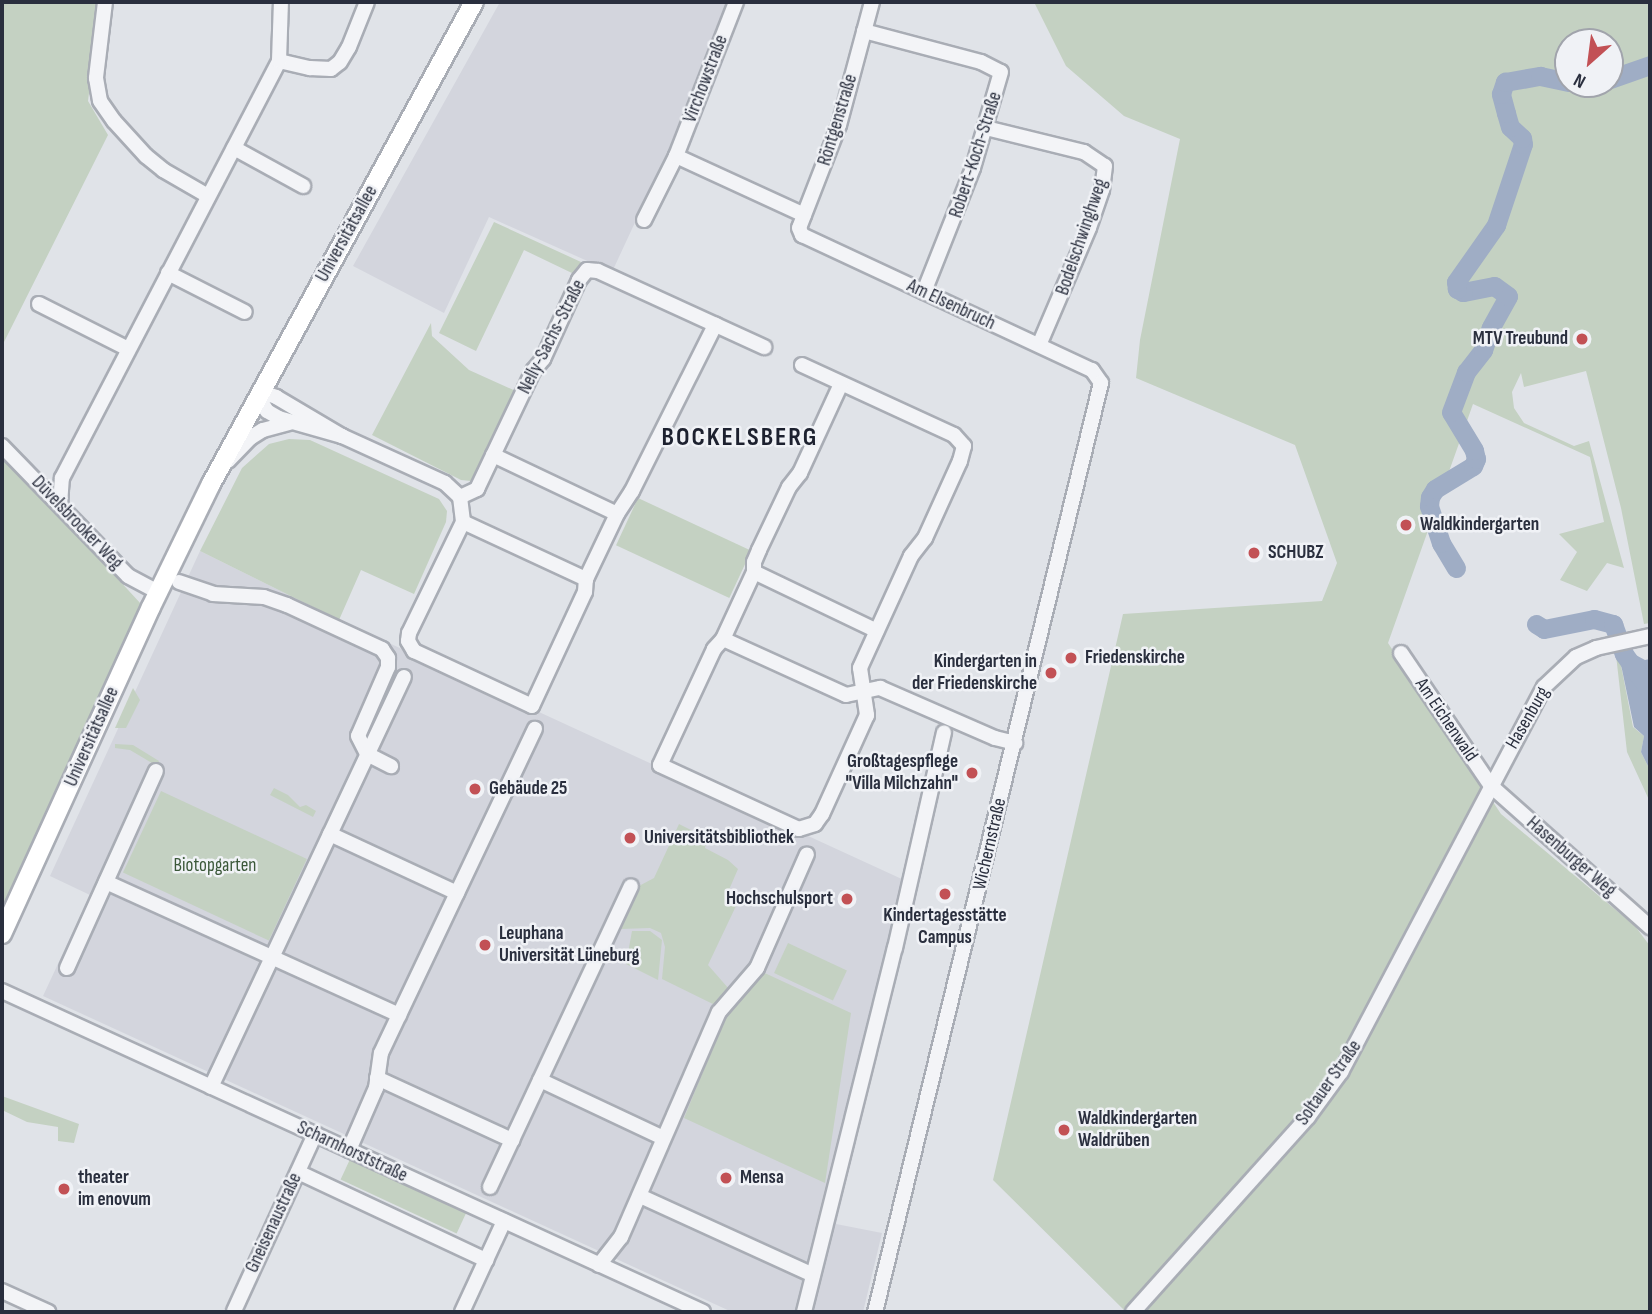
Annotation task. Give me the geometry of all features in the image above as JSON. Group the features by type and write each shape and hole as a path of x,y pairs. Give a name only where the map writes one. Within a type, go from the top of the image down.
{"main road":[{"name":"Universitätsallee","path":"2,934 158,592 221,466 474,2"}],"street":[{"path":"105,2 96,78 100,102 146,156 163,170 208,196"},
{"path":"60,505 62,478 279,61 281,2"},
{"path":"279,61 310,68 331,69 340,62 349,47 367,2"},
{"name":"Röntgenstraße","path":"803,235 799,228 839,125 872,2"},
{"name":"Virchowstraße","path":"644,220 676,156 734,8"},
{"name":"Robert-Koch-Straße","path":"864,31 981,62 1000,70 1001,79 952,228 924,292"},
{"name":"Bodelschwinghweg","path":"986,128 1072,149 1094,157 1105,166 1102,190 1089,228 1039,345"},
{"path":"234,148 303,186"},
{"path":"676,156 804,215"},
{"name":"Am Elsenbruch","path":"803,235 1039,345 1098,376"},
{"name":"Nelly-Sachs-Straße","path":"460,497 477,489 533,371 543,359 579,280 587,270 597,271 764,347"},
{"path":"168,273 245,312"},
{"path":"39,304 128,349"},
{"path":"261,392 275,397 342,436 445,483 460,497 463,522 409,632 408,641 414,651 532,706 585,592 586,579 617,514 626,502 715,325"},
{"path":"802,365 954,435 964,446 960,461 925,538 911,556 860,668 867,715 822,814 815,824 799,829 660,765 715,649 723,639 754,572 754,562 841,384"},
{"name":"Wichernstraße","path":"875,1312 1095,414 1101,383 1098,376"},
{"path":"261,392 267,411 293,423 342,436"},
{"name":"Universitätsallee","path":"221,466 263,429 293,423"},
{"name":"Düvelsbrooker Weg","path":"2,446 128,576 158,592"},
{"path":"494,455 617,514"},
{"path":"463,522 586,579"},
{"path":"754,572 877,631"},
{"path":"179,582 206,592 264,597 374,644 388,658 388,667 359,726 358,736 367,754 391,766"},
{"name":"Hasenburg","path":"1474,819 1544,687 1577,657 1614,642 1650,636"},
{"path":"723,639 846,695 880,688 995,738 1015,743"},
{"path":"388,658 408,641"},
{"name":"Am Eichenwald","path":"1401,653 1491,786"},
{"path":"211,1087 404,677"},
{"path":"349,1150 376,1088 381,1053 535,729"},
{"path":"804,1312 877,1022 944,732"},
{"path":"67,968 156,771"},
{"name":"Hasenburger Weg","path":"1491,786 1650,927"},
{"name":"Soltauer Straße","path":"1133,1312 1308,1117 1341,1072 1474,819"},
{"path":"330,834 457,893"},
{"path":"599,1265 621,1237 719,1012 757,968 807,854"},
{"path":"106,882 399,1015"},
{"path":"490,1187 631,886"},
{"name":"Scharnhorststraße","path":"2,991 703,1312"},
{"path":"377,1078 512,1140"},
{"path":"540,1080 663,1138"},
{"name":"Gneisenaustraße","path":"234,1311 315,1135"},
{"path":"298,1172 486,1260"},
{"path":"640,1195 813,1275"},
{"path":"462,1312 504,1221"},
{"path":"2,1291 48,1312"}],"shaded area":[{"path":"500,2 727,2 684,117 612,272 489,217 444,313 353,266"},
{"name":"Leuphana Universität Lüneburg","path":"200,551 339,620 917,886 836,1224 882,1233 863,1312 732,1312 43,996 90,895 50,876"}],"green space":[{"path":"2,2 100,2 88,101 108,135 2,346"},
{"path":"1034,2 1650,2 1650,623 1644,624 1621,508 1586,371 1524,387 1521,373 1512,392 1514,408 1524,423 1574,446 1589,441 1624,568 1607,563 1587,591 1560,580 1577,552 1559,534 1604,522 1590,457 1473,404 1388,643 1501,814 1635,926 1650,946 1650,1312 1126,1312 993,1180 1123,614 1322,601 1337,563 1295,445 1136,378 1140,340 1180,139 1124,116 1066,66"},
{"path":"494,222 581,262 574,274 524,250 476,351 439,333"},
{"path":"431,323 432,336 469,370 518,392 478,475 471,481 461,480 372,435"},
{"path":"289,439 310,440 439,499 447,511 446,522 414,594 361,570 339,620 200,551 242,468 269,444"},
{"path":"2,453 141,604 2,909 3,549"},
{"path":"638,498 751,551 729,598 616,545"},
{"path":"1616,655 1619,655 1633,727 1644,736 1641,752 1650,770 1650,802 1627,752"},
{"path":"133,688 140,700 126,728 115,728"},
{"path":"115,744 133,745 159,761 157,766 130,750 115,748"},
{"path":"274,788 288,795 300,807 306,805 316,811 313,817 270,795"},
{"name":"Biotopgarten","path":"161,791 307,859 269,941 123,873"},
{"path":"679,824 707,838 705,848 728,860 738,869 725,899 736,906 708,965 729,989 719,1007 662,979 665,947 661,933 650,928 620,929 637,887 654,878"},
{"path":"632,931 650,931 662,940 658,980 626,964"},
{"path":"788,943 847,970 833,1000 774,973"},
{"path":"758,970 851,1013 825,1183 684,1118 730,1006"},
{"path":"2,1096 79,1124 74,1143 58,1141 58,1127 27,1122 2,1110"},
{"path":"352,1155 468,1209 457,1234 341,1179"}],"water":[{"path":"1632,653 1645,660 1650,659 1650,770 1641,752 1644,736 1634,727 1619,655"}],"waterway":[{"path":"1624,74 1650,65"},
{"path":"1456,568 1441,543 1429,506 1430,497 1435,489 1473,466 1476,459 1474,450 1451,412 1466,372 1483,350 1491,327 1508,296 1494,286 1463,292 1457,289 1456,282 1496,225 1523,144 1522,138 1510,127 1501,94 1505,82 1540,76 1554,79"},
{"path":"1536,624 1544,629 1594,619 1613,624 1624,654 1650,691"}],"place":[{"name":"MTV Treubund","path":"1582,339"},
{"name":"Waldkindergarten","path":"1406,525"},
{"name":"SCHUBZ","path":"1254,553"},
{"name":"Friedenskirche","path":"1071,658"},
{"name":"Kindergarten in der Friedenskirche","path":"1051,673"},
{"name":"Großtagespflege \"Villa Milchzahn\"","path":"972,773"},
{"name":"Gebäude 25","path":"475,789"},
{"name":"Universitätsbibliothek","path":"630,838"},
{"name":"Kindertagesstätte Campus","path":"945,894"},
{"name":"Hochschulsport","path":"847,899"},
{"name":"Leuphana Universität Lüneburg","path":"485,945"},
{"name":"Waldkindergarten Waldrüben","path":"1064,1130"},
{"name":"Mensa","path":"726,1178"},
{"name":"theater im enovum","path":"64,1189"}],"district":[{"name":"BOCKELSBERG","path":"740,438"}]}
